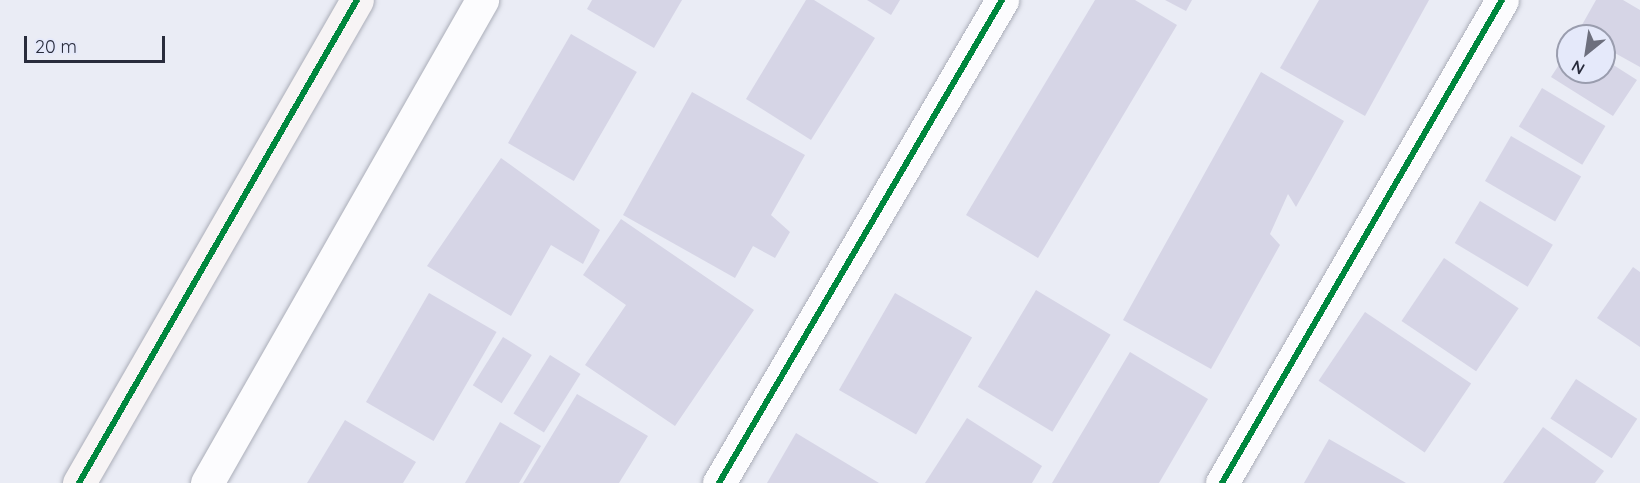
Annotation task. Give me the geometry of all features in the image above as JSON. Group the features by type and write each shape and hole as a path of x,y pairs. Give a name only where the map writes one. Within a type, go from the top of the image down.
{"street":[{"path":"84,481 357,0"},
{"path":"207,483 482,0"},
{"path":"719,483 1002,0"},
{"path":"1222,483 1502,0"}],"building":[{"path":"592,0 682,0 654,48 587,9"},
{"path":"806,0 814,0 875,38 811,140 746,99"},
{"path":"867,0 900,0 891,15"},
{"path":"1095,0 1135,0 1177,25 1038,258 966,215"},
{"path":"1165,0 1192,0 1186,11"},
{"path":"1319,0 1429,0 1365,116 1280,68"},
{"path":"1596,0 1623,0 1640,10 1640,67 1616,54 1616,24 1582,24"},
{"path":"571,34 637,72 574,181 508,143"},
{"path":"1616,67 1637,80 1613,116 1562,84 1616,84"},
{"path":"1556,69 1556,80 1551,77"},
{"path":"1261,72 1344,121 1296,207 1288,194 1270,234 1280,245 1211,369 1123,320"},
{"path":"1542,88 1605,126 1582,165 1519,127"},
{"path":"692,92 805,155 771,215 790,232 775,258 753,246 735,278 623,215"},
{"path":"1511,136 1581,176 1555,222 1485,181"},
{"path":"501,158 600,230 583,264 551,245 511,316 427,266"},
{"path":"1480,201 1553,245 1528,287 1455,243"},
{"path":"621,219 754,310 675,426 585,365 626,305 583,275"},
{"path":"1444,258 1519,308 1476,371 1402,321"},
{"path":"1633,267 1640,272 1640,347 1597,318"},
{"path":"1036,290 1111,335 1052,432 978,387"},
{"path":"429,293 497,332 434,441 366,402"},
{"path":"895,293 972,338 916,434 839,390"},
{"path":"1365,312 1471,384 1425,452 1319,381"},
{"path":"503,337 532,355 502,403 473,385"},
{"path":"1130,352 1208,399 1159,483 1052,483"},
{"path":"550,355 581,374 544,433 513,414"},
{"path":"1576,379 1637,419 1612,458 1550,418"},
{"path":"577,394 648,436 619,483 523,483"},
{"path":"967,418 1042,466 1032,483 925,483"},
{"path":"345,420 416,462 403,483 307,483"},
{"path":"500,422 541,446 519,483 465,483"},
{"path":"1543,427 1604,471 1595,483 1503,483"},
{"path":"796,433 879,483 767,483"},
{"path":"1329,439 1406,483 1304,483"}],"cycle path":[{"path":"79,483 357,0"},
{"path":"719,483 1002,0"},
{"path":"1222,483 1502,0"}]}
